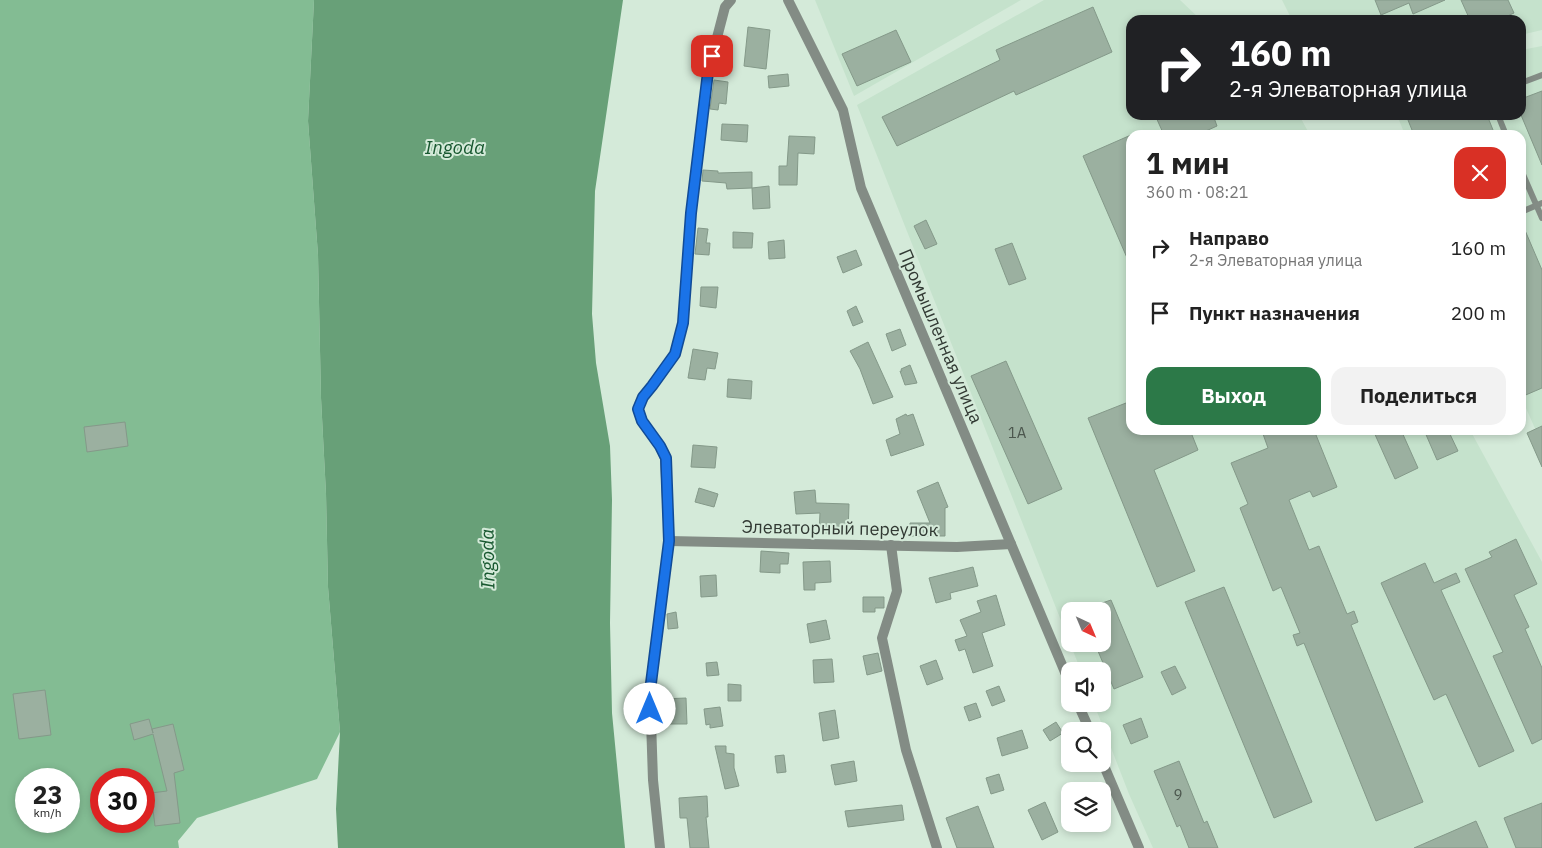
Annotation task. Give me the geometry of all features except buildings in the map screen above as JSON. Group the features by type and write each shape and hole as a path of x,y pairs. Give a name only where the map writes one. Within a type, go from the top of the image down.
{"street":[{"path":"660,848 653,780 650,691 669,541 666,458 642,421 638,409 643,397 675,354 683,323 691,213 708,72 725,7 731,0"},
{"name":"Промышленная улица","path":"788,0 844,110 861,188 1061,663"},
{"name":"Элеваторный переулок","path":"669,541 957,547 1011,544"},
{"path":"891,546 897,591 882,638 906,750 937,848"},
{"path":"1107,772 1139,848"}],"lane":[{"path":"1526,81 1542,75"},
{"path":"1526,179 1539,204 1542,218"},
{"path":"1526,210 1539,204"}],"shaded area":[{"path":"0,0 314,0 308,121 318,255 328,587 340,732 317,779 197,818 178,841 179,848 0,848"},
{"path":"815,0 1021,0 854,96"},
{"path":"1044,0 1180,0 1196,15 1126,15 1126,120 1302,120 1307,130 1126,130 1126,435 1473,435 1542,562 1542,848 1153,848 1111,748 1111,722 1101,722 1097,712 1111,712 1111,662 1077,662 1073,652 1111,652 1111,602 1061,602 1061,620 857,105"},
{"path":"1282,0 1542,0 1542,30 1526,34 1526,15 1290,15"},
{"path":"1542,46 1542,444 1526,408 1526,130 1403,130 1399,120 1526,120 1526,49"}],"water":[{"name":"Ingoda","path":"314,0 623,0 595,191 592,314 596,363 610,446 612,500 610,623 612,713 625,848 338,848 336,809 340,732 328,587 318,255 308,121"}],"route":[{"path":"650,709 650,691 661,592 669,541 666,458 642,421 638,409 643,397 675,354 683,323 691,213 708,72 712,56"}]}
